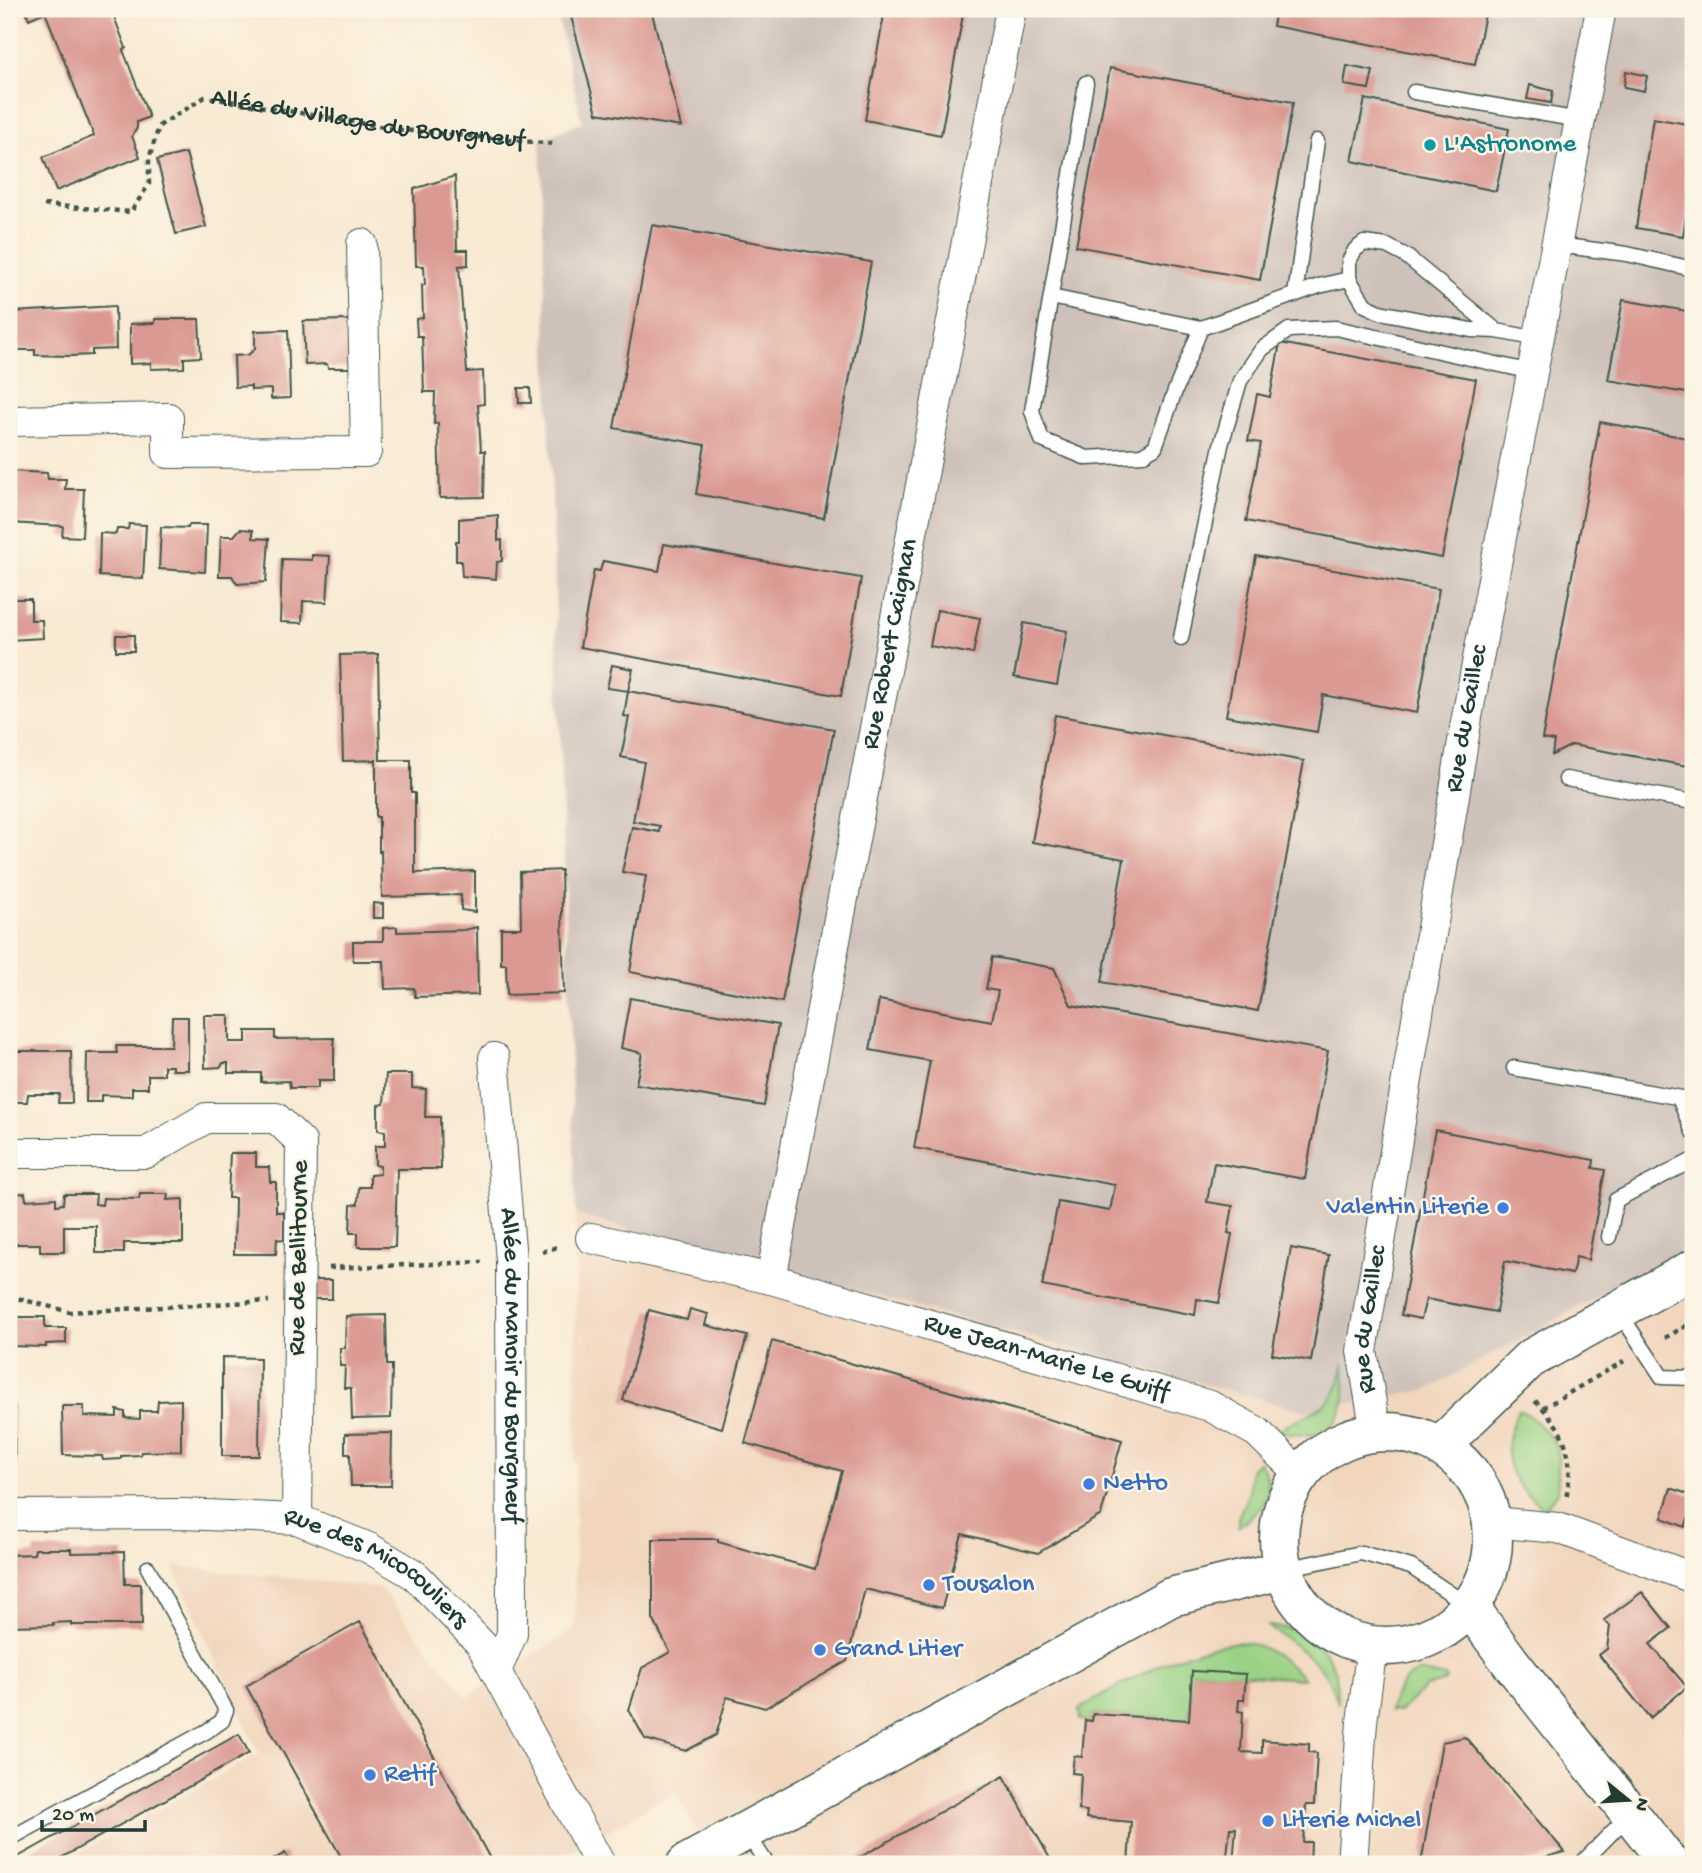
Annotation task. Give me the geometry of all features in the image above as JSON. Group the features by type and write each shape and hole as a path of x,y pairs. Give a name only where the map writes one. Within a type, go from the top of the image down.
{"main road":[{"path":"1440,1446 1530,1359 1693,1269"},
{"path":"1376,1432 1409,1434 1440,1446 1464,1465 1483,1491 1492,1522 1490,1567 1482,1588 1470,1607 1442,1631 1409,1645 1372,1646 1343,1638 1316,1622 1296,1598 1283,1570 1278,1536 1284,1503 1300,1474 1321,1453 1348,1438 1376,1432"},
{"path":"686,1864 1171,1597 1283,1570"},
{"path":"1470,1607 1670,1864"},
{"path":"1630,1814 1693,1854"}],"street":[{"name":"Rue Robert Caignan","path":"771,1279 1011,9"},
{"name":"Rue du Gaillec","path":"1376,1432 1362,1351 1467,717 1601,9"},
{"path":"9,421 168,418 167,453 366,452 362,244"},
{"name":"Allée du Manoir du Bourgneuf","path":"494,1058 511,1260 512,1634 496,1671"},
{"name":"Rue de Bellitourne","path":"9,1153 146,1153 206,1118 276,1118 301,1142 298,1519"},
{"path":"591,1237 771,1279"},
{"name":"Rue Jean-Marie Le Guiff","path":"771,1279 1210,1406 1257,1432 1300,1474"},
{"name":"Rue des Micocouliers","path":"9,1515 183,1514 298,1519 369,1548 415,1575 481,1644 600,1864"},
{"path":"1492,1522 1558,1528 1693,1578"},
{"path":"1352,1864 1362,1722 1372,1646"}],"lane":[{"path":"1086,83 1032,411 1042,440 1087,458 1142,455 1155,447 1201,328"},
{"path":"1414,92 1580,120"},
{"path":"1295,295 1317,141"},
{"path":"1497,331 1406,256 1387,246 1364,243 1355,250 1349,261 1349,279 1364,305 1380,312 1471,330 1497,331 1539,339"},
{"path":"1556,246 1627,254 1693,269"},
{"path":"1051,297 1201,328 1320,286 1349,279"},
{"path":"1181,638 1221,445 1240,380 1262,349 1289,330 1336,328 1532,372"},
{"path":"1566,779 1693,802"},
{"path":"1514,1068 1686,1099 1693,1132"},
{"path":"1609,1237 1616,1200 1693,1160"},
{"path":"1618,1311 1662,1377 1693,1378"},
{"path":"1283,1570 1361,1553 1411,1567 1470,1607"},
{"path":"9,1839 222,1721 226,1710 148,1568"},
{"path":"1581,1864 1630,1814"},
{"path":"747,1832 767,1864"}],"path":[{"name":"Allée du Village du Bourgneuf","path":"44,205 131,212 149,184 149,159 159,126 205,97 401,130 555,144"},
{"path":"1543,1408 1693,1322"},
{"path":"1510,1378 1555,1420 1567,1447 1569,1483 1558,1528"}],"shaded area":[{"path":"556,9 1693,9 1693,1244 1427,1390 1305,1411 576,1215 540,140 582,122"},
{"path":"576,1215 1305,1411 1427,1390 1693,1244 1693,1864 713,1864 676,1792 548,1864 58,1864 259,1754 173,1566 381,1588 466,1697 575,1629"}],"green space":[{"path":"1344,1363 1345,1397 1334,1423 1319,1433 1310,1435 1278,1431 1329,1401 1338,1387"},
{"path":"1518,1410 1529,1415 1552,1439 1558,1450 1558,1492 1545,1508 1521,1488 1509,1465 1508,1440"},
{"path":"1259,1461 1268,1482 1266,1498 1262,1506 1238,1527 1238,1518 1249,1492 1251,1469"},
{"path":"1267,1626 1295,1629 1326,1653 1336,1673 1338,1704 1328,1679 1311,1659"},
{"path":"1237,1642 1266,1649 1290,1665 1304,1679 1193,1671 1189,1720 1093,1714 1092,1721 1080,1720 1079,1709 1155,1668 1194,1652"},
{"path":"1422,1672 1446,1677 1446,1681 1426,1687 1399,1712 1390,1711 1394,1697 1404,1681"}],"building":[{"path":"25,9 111,9 126,48 123,50 149,117 137,122 132,136 140,157 56,191 43,157 94,136 45,12 29,19"},
{"path":"569,9 651,9 681,127 597,113"},
{"path":"885,9 964,9 941,135 865,120"},
{"path":"1276,9 1486,9 1475,64 1273,26"},
{"path":"1347,66 1373,71 1369,89 1344,85"},
{"path":"1110,68 1293,102 1260,280 1076,246"},
{"path":"1626,71 1647,76 1644,91 1624,87"},
{"path":"1530,85 1553,91 1551,103 1527,99"},
{"name":"L'Astronome","path":"1365,99 1509,129 1496,191 1352,161"},
{"path":"1653,118 1693,125 1693,194 1690,193 1683,236 1636,228"},
{"path":"186,153 206,227 176,234 157,160"},
{"path":"455,176 457,250 468,250 468,265 459,266 467,372 483,371 484,404 478,405 481,451 485,451 484,497 440,498 438,423 434,424 435,392 424,392 422,336 417,336 416,319 423,318 422,285 425,285 424,266 416,266 414,189"},
{"path":"652,225 871,262 824,518 696,494 705,445 614,428"},
{"path":"1623,300 1693,312 1693,394 1608,380"},
{"path":"115,306 116,349 92,350 92,355 70,356 35,355 35,350 14,350 15,356 9,356 9,315 14,315 13,312"},
{"path":"155,319 199,319 201,357 184,358 184,368 151,369 151,363 130,364 130,324 155,323"},
{"path":"350,320 351,368 328,368 327,364 305,365 303,321"},
{"path":"288,330 290,398 271,399 271,389 251,390 251,386 235,387 234,356 248,355 255,349 255,331"},
{"path":"1280,343 1476,379 1442,558 1246,521 1261,443 1248,441 1257,394 1270,397"},
{"path":"518,388 530,388 531,403 519,403"},
{"path":"1600,422 1693,439 1693,767 1572,745 1552,755 1554,741 1542,739"},
{"path":"9,471 47,473 48,479 66,479 65,489 84,489 82,537 62,536 63,526 9,523"},
{"path":"498,515 498,541 502,540 502,561 497,562 496,579 462,576 461,561 456,561 459,519"},
{"path":"129,524 146,525 143,579 99,576 100,533 116,534 117,529 128,529"},
{"path":"189,525 207,525 205,572 159,569 161,527 188,528"},
{"path":"240,529 253,530 253,538 269,539 266,582 237,584 232,576 219,576 221,536 234,536"},
{"path":"664,544 861,578 841,696 580,647 594,570 600,571 603,561 659,571"},
{"path":"312,555 330,556 327,602 303,601 302,623 280,622 282,559 312,560"},
{"path":"1256,556 1439,589 1417,713 1323,695 1317,732 1226,716"},
{"path":"9,599 31,599 31,620 42,620 43,638 9,640"},
{"path":"937,610 980,618 973,654 930,646"},
{"path":"1024,623 1067,631 1057,685 1014,677"},
{"path":"116,635 134,635 134,651 116,651"},
{"path":"378,654 380,760 411,760 411,793 415,793 415,873 475,871 475,912 461,910 461,895 382,897 379,817 376,817 376,760 343,761 340,655"},
{"path":"612,665 633,669 628,691 607,688"},
{"path":"628,691 834,729 782,1002 630,972 646,876 622,872 632,827 659,832 660,826 633,821 644,762 621,757 629,717 624,716"},
{"path":"1055,715 1304,761 1258,1011 1102,982 1124,859 1032,842"},
{"path":"561,870 564,993 507,995 506,964 501,964 501,928 521,928 520,872"},
{"path":"373,903 383,904 383,918 373,918"},
{"path":"397,927 397,932 464,930 477,927 478,995 415,997 414,988 385,989 384,961 353,961 353,941 383,941 383,928"},
{"path":"992,957 1054,968 1071,1005 1328,1051 1305,1179 1214,1163 1207,1202 1233,1206 1228,1233 1232,1234 1219,1303 1197,1299 1195,1315 1042,1286 1058,1202 1110,1211 1115,1185 914,1148 930,1061 870,1050 879,1000 992,1021 998,991 986,989"},
{"path":"630,998 778,1025 764,1106 636,1084 642,1053 621,1048"},
{"path":"204,1015 229,1015 229,1042 246,1042 246,1031 275,1031 275,1039 334,1038 334,1081 318,1081 318,1088 290,1088 289,1081 261,1082 261,1073 228,1073 228,1063 223,1063 221,1067 205,1068"},
{"path":"172,1017 188,1017 188,1070 172,1070 172,1066 164,1066 164,1075 148,1075 148,1088 132,1088 132,1096 101,1095 101,1102 86,1102 87,1053 117,1053 116,1046 171,1046"},
{"path":"9,1051 71,1051 72,1103 58,1103 59,1094 28,1094 27,1102 9,1102"},
{"path":"386,1074 412,1074 412,1088 426,1089 425,1117 440,1117 441,1169 397,1169 395,1247 358,1247 358,1233 350,1233 351,1205 358,1204 359,1187 370,1187 370,1175 380,1174 380,1166 375,1165 375,1146 385,1146 385,1131 378,1130 378,1105 384,1104"},
{"name":"Valentin Literie","path":"1435,1130 1594,1160 1593,1168 1605,1170 1588,1260 1576,1257 1572,1274 1505,1261 1496,1312 1426,1299 1421,1319 1401,1315"},
{"path":"230,1153 256,1153 256,1167 269,1167 270,1182 276,1182 276,1212 284,1212 284,1240 277,1239 276,1254 234,1254 235,1198 228,1198"},
{"path":"25,1193 26,1200 56,1198 56,1205 63,1204 64,1194 96,1194 95,1204 102,1205 103,1198 139,1199 140,1194 168,1194 167,1200 183,1199 183,1243 124,1243 124,1253 96,1253 96,1226 64,1226 64,1252 40,1252 40,1244 9,1244 9,1194"},
{"path":"1291,1248 1329,1255 1311,1361 1272,1354"},
{"path":"312,1280 332,1280 332,1299 313,1299"},
{"path":"690,1309 708,1314 705,1325 747,1336 722,1428 623,1400 649,1310 687,1320"},
{"path":"386,1315 387,1365 392,1365 391,1418 352,1419 351,1388 344,1388 345,1366 340,1366 340,1348 345,1348 346,1316"},
{"path":"9,1317 45,1317 45,1328 66,1328 66,1343 46,1344 46,1347 9,1346"},
{"path":"772,1341 1122,1440 1101,1515 1038,1553 962,1534 942,1608 865,1589 847,1661 765,1708 727,1697 716,1735 686,1751 645,1739 629,1710 642,1668 670,1652 653,1619 653,1539 718,1539 718,1542 815,1569 842,1471 745,1443"},
{"path":"222,1357 260,1358 259,1456 222,1456"},
{"path":"181,1400 181,1451 141,1452 140,1455 121,1456 121,1459 103,1460 102,1456 63,1455 62,1406 84,1406 84,1416 117,1417 117,1410 125,1412 125,1418 140,1419 140,1411 157,1411 158,1401"},
{"path":"9,1405 14,1405 15,1460 9,1461"},
{"path":"392,1433 391,1486 351,1486 350,1454 345,1454 345,1434"},
{"path":"1671,1488 1693,1496 1693,1521 1688,1519 1685,1527 1662,1518"},
{"path":"35,1549 71,1549 71,1553 124,1552 125,1584 141,1584 142,1625 71,1625 71,1622 9,1626 9,1555 34,1554"},
{"path":"1642,1592 1671,1628 1650,1644 1687,1687 1650,1718 1599,1655 1607,1649 1610,1626 1604,1620"},
{"name":"Retif","path":"360,1622 493,1864 345,1864 246,1686"},
{"path":"1192,1671 1246,1674 1244,1700 1239,1700 1238,1711 1243,1712 1241,1752 1262,1753 1262,1740 1309,1744 1309,1752 1317,1753 1314,1805 1306,1805 1303,1842 1311,1842 1310,1864 1233,1864 1236,1828 1230,1828 1226,1864 1128,1864 1131,1822 1086,1818 1087,1811 1079,1810 1081,1774 1072,1773 1074,1756 1082,1757 1085,1720 1092,1721 1093,1714 1189,1720"},
{"path":"239,1734 249,1753 50,1864 9,1864 9,1862"},
{"path":"1465,1737 1565,1852 1520,1864 1421,1864 1442,1742"},
{"path":"1004,1776 1053,1864 848,1864"},
{"path":"285,1853 291,1864 266,1864"}],"place":[{"name":"L'Astronome","path":"1430,145"},
{"name":"Valentin Literie","path":"1503,1208"},
{"name":"Netto","path":"1089,1484"},
{"name":"Tousalon","path":"929,1585"},
{"name":"Grand Litier","path":"820,1650"},
{"name":"Retif","path":"370,1775"},
{"name":"Literie Michel","path":"1268,1821"}]}
